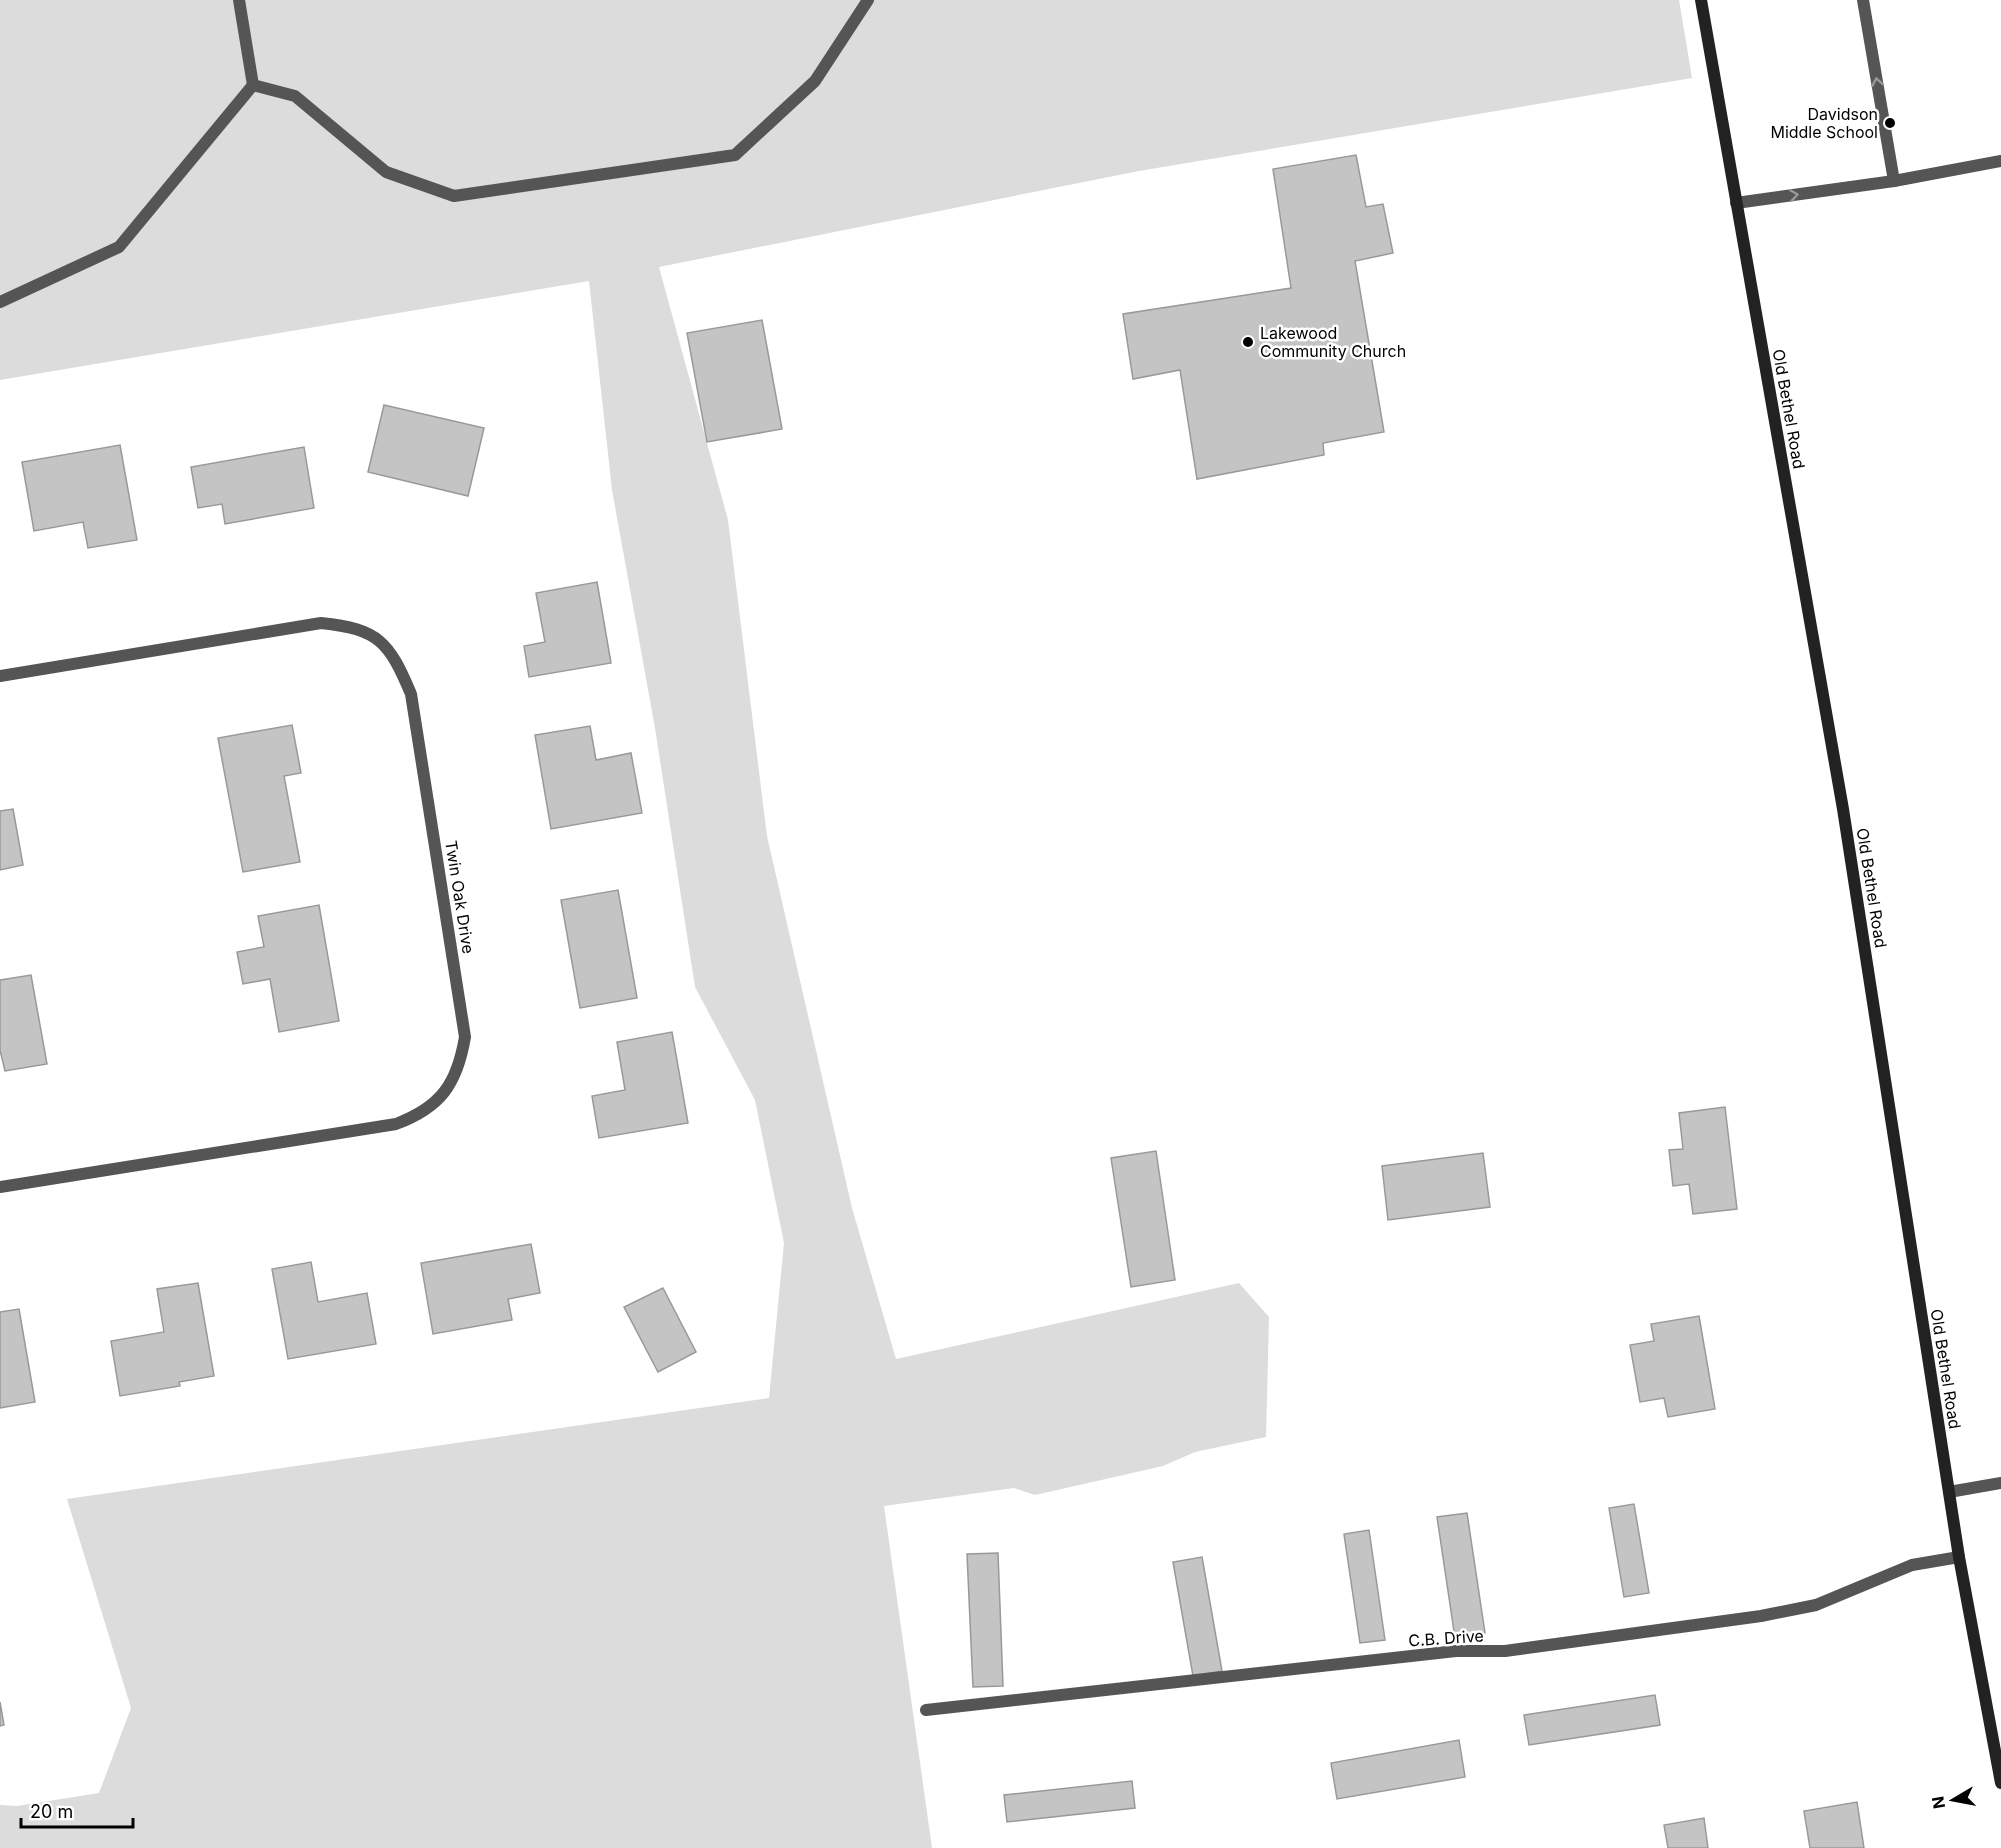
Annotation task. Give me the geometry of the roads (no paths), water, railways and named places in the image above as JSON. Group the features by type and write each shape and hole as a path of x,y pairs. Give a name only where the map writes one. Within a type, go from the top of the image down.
{"street":[{"path":"0,302 119,247 253,85 239,0"},
{"path":"253,85 295,96 386,172 454,196 735,155 815,81 868,0"},
{"name":"Old Bethel Road","path":"1701,0 1843,808 1959,1557 2001,1783"},
{"path":"1863,0 1894,181"},
{"path":"1736,203 1894,181 2001,161"},
{"name":"Twin Oak Drive","path":"0,676 321,623 361,629 377,638 397,661 411,694 465,1037 461,1062 447,1089 428,1108 396,1124 0,1187"},
{"path":"1949,1492 2001,1483"},
{"name":"C.B. Drive","path":"926,1710 1456,1651 1505,1651 1761,1616 1816,1605 1912,1565 1959,1557"}],"place":[{"name":"Davidson Middle School","path":"1890,123"},
{"name":"Lakewood Community Church","path":"1248,342"}]}
